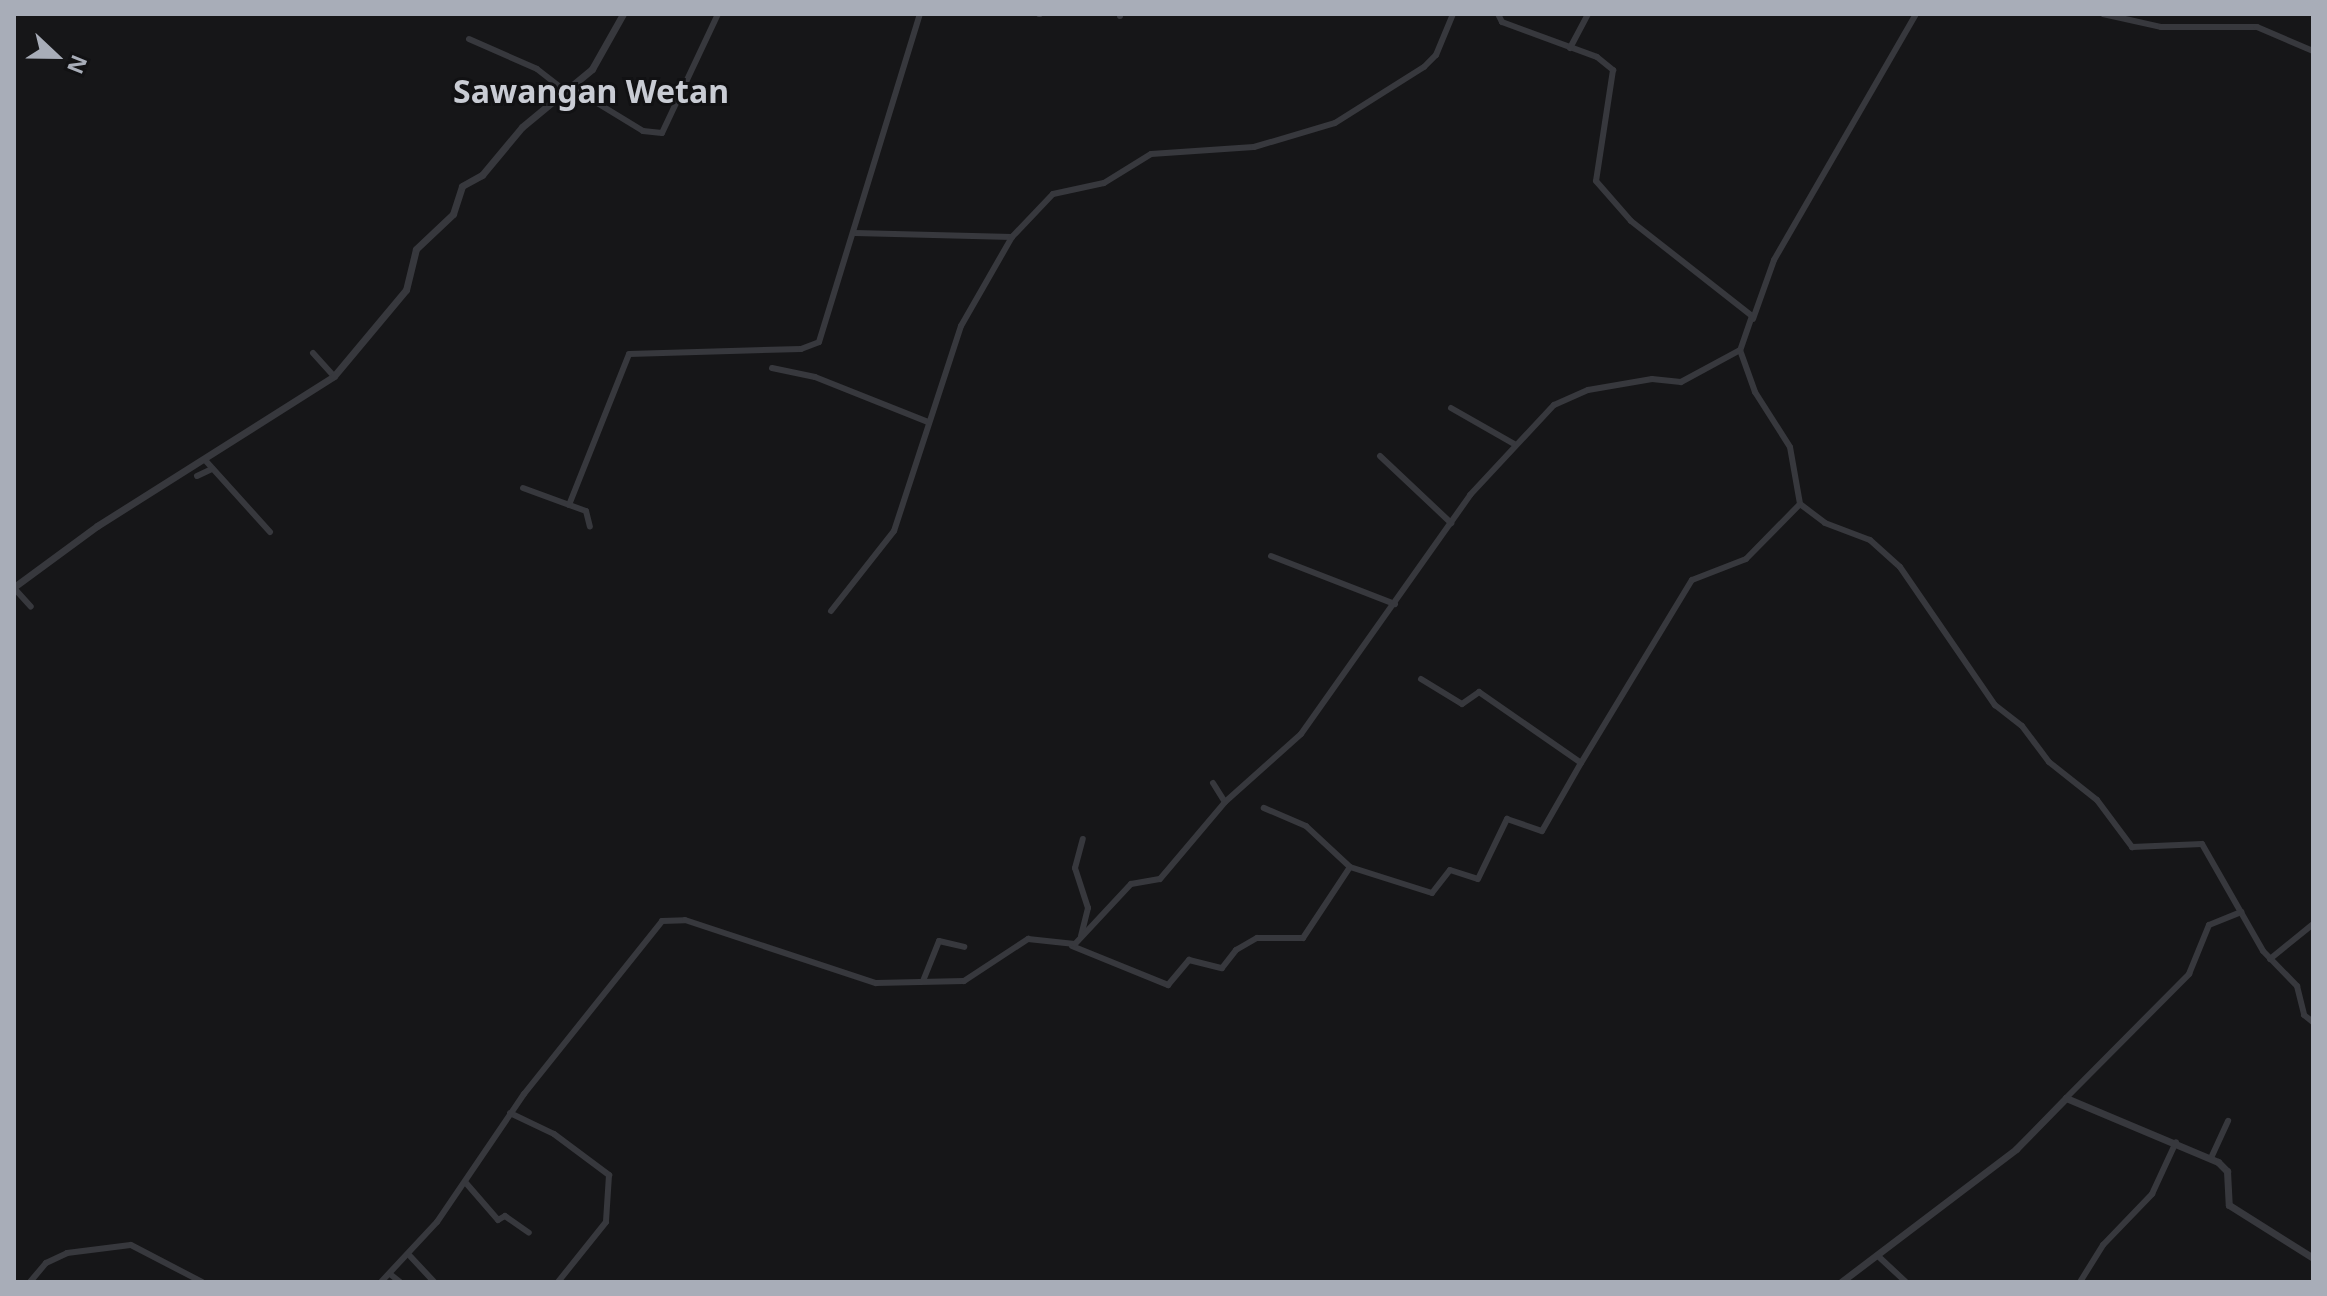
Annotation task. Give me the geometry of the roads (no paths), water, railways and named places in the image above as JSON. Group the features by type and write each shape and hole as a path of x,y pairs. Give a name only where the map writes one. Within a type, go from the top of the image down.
{"street":[{"path":"31,607 14,587 334,376 406,290 416,249 453,214 462,186 482,175 512,136 568,89 601,54 623,14"},
{"path":"469,39 537,69 568,89 657,134 665,129 695,57 718,14"},
{"path":"569,505 590,464 628,355 814,347 855,233 920,14"},
{"path":"831,611 887,545 950,352 1012,237 1062,188 1102,184 1140,157 1254,147 1335,123 1424,67 1436,55 1453,14"},
{"path":"1498,14 1502,22 1597,57 1615,74 1595,165 1600,188 1631,221 1753,319"},
{"path":"1570,48 1588,14"},
{"path":"1072,945 1131,884 1160,879 1225,802 1301,734 1451,523 1514,444 1566,397 1652,379 1681,382 1740,350 1774,260 1916,14"},
{"path":"2103,14 2161,27 2257,27 2313,51"},
{"path":"855,233 1012,237"},
{"path":"1740,350 1755,392 1790,447 1800,504 1825,523 1876,544 1900,567 1982,689 2049,762 2097,800 2137,850 2188,840 2202,844 2270,959 2292,978 2304,1015 2313,1022"},
{"path":"313,353 334,376"},
{"path":"772,368 815,377 928,422"},
{"path":"1451,408 1514,444"},
{"path":"1380,456 1451,523"},
{"path":"205,460 270,532"},
{"path":"197,476 212,469"},
{"path":"523,488 589,514 590,527"},
{"path":"1264,808 1306,826 1350,867 1432,893 1450,870 1478,879 1507,819 1542,831 1692,580 1746,559 1800,504"},
{"path":"1271,556 1395,604"},
{"path":"1421,679 1462,704 1479,692 1581,763"},
{"path":"1213,783 1225,802"},
{"path":"1080,940 1088,908 1075,868 1083,839"},
{"path":"381,1282 410,1256 466,1183 510,1113 666,920 685,920 876,983 972,980 1033,938 1072,945 1169,984 1189,960 1222,968 1236,950 1257,938 1303,938 1350,867"},
{"path":"1841,1282 2016,1149 2189,974 2209,925 2242,912"},
{"path":"2270,959 2313,924"},
{"path":"923,981 939,941 964,947"},
{"path":"2066,1098 2211,1158 2227,1171 2232,1208 2313,1258"},
{"path":"510,1113 554,1134 608,1173 606,1222 558,1282"},
{"path":"2211,1158 2228,1121"},
{"path":"2080,1282 2103,1245 2152,1194 2176,1142"},
{"path":"466,1183 498,1220 505,1216 529,1233"},
{"path":"30,1282 46,1263 80,1249 148,1249 202,1282"},
{"path":"410,1256 434,1282"},
{"path":"1878,1256 1906,1282"},
{"path":"390,1274 400,1282"}],"district":[{"name":"Sawangan Wetan","path":"591,91"}]}
